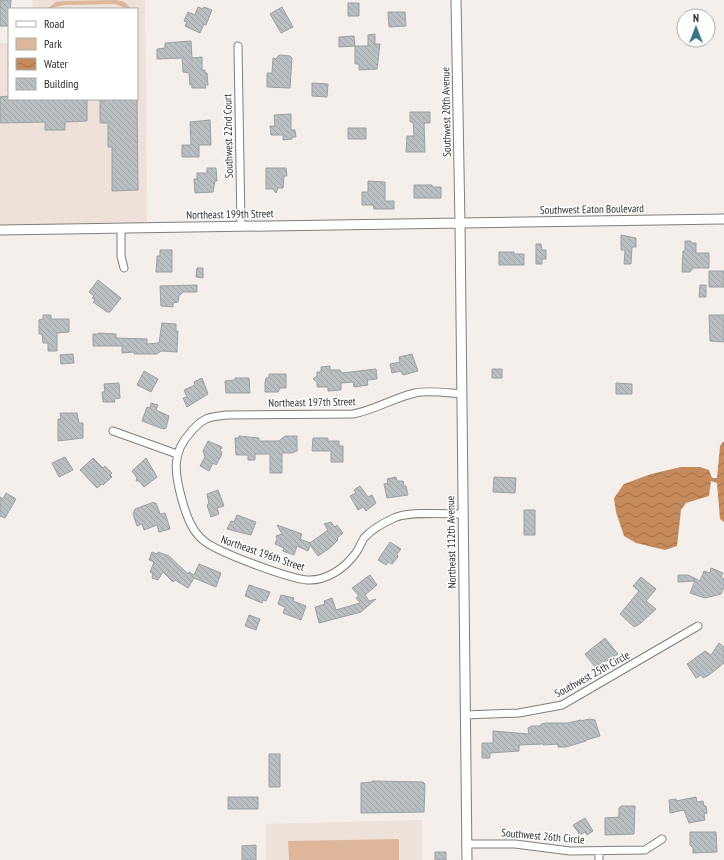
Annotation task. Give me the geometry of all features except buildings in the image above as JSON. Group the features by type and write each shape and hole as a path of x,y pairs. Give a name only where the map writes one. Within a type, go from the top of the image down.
{"street":[{"name":"Southwest 20th Avenue","path":"456,0 460,224"},
{"name":"Southwest 22nd Court","path":"238,46 241,226"},
{"name":"Southwest Eaton Boulevard","path":"460,224 724,219"},
{"name":"Northeast 199th Street","path":"0,230 460,224"},
{"name":"Northeast 112th Avenue","path":"460,224 467,860"},
{"path":"120,228 121,256 124,268"},
{"name":"Northeast 197th Street","path":"177,454 183,440 207,419 227,415 353,414 368,411 399,398 417,393 462,394"},
{"path":"113,431 177,454"},
{"name":"Northeast 196th Street","path":"177,454 175,469 177,484 191,525 202,539 217,550 289,576 307,580 333,574 346,565 364,538 378,526 396,517 417,514 463,514"},
{"name":"Southwest 25th Circle","path":"465,715 519,713 562,705 698,626"},
{"name":"Southwest 26th Circle","path":"466,844 516,844 559,851 645,850 662,839"},
{"path":"599,851 599,860"}],"shaded area":[{"path":"32,0 145,0 147,224 0,226 0,43 8,43 8,100 138,100 138,8 33,8"},
{"path":"422,820 422,860 266,860 266,824"}],"green space":[{"path":"116,0 124,2 131,8 125,8 115,4 64,5 48,8 56,2"},
{"path":"399,839 399,860 289,860 288,841"}],"water":[{"path":"724,441 724,522 720,519 717,483 711,481 709,496 686,503 681,510 677,546 665,550 636,543 624,536 616,512 614,498 624,484 651,474 681,467 700,467 709,470 712,478 717,478 720,446"}]}
